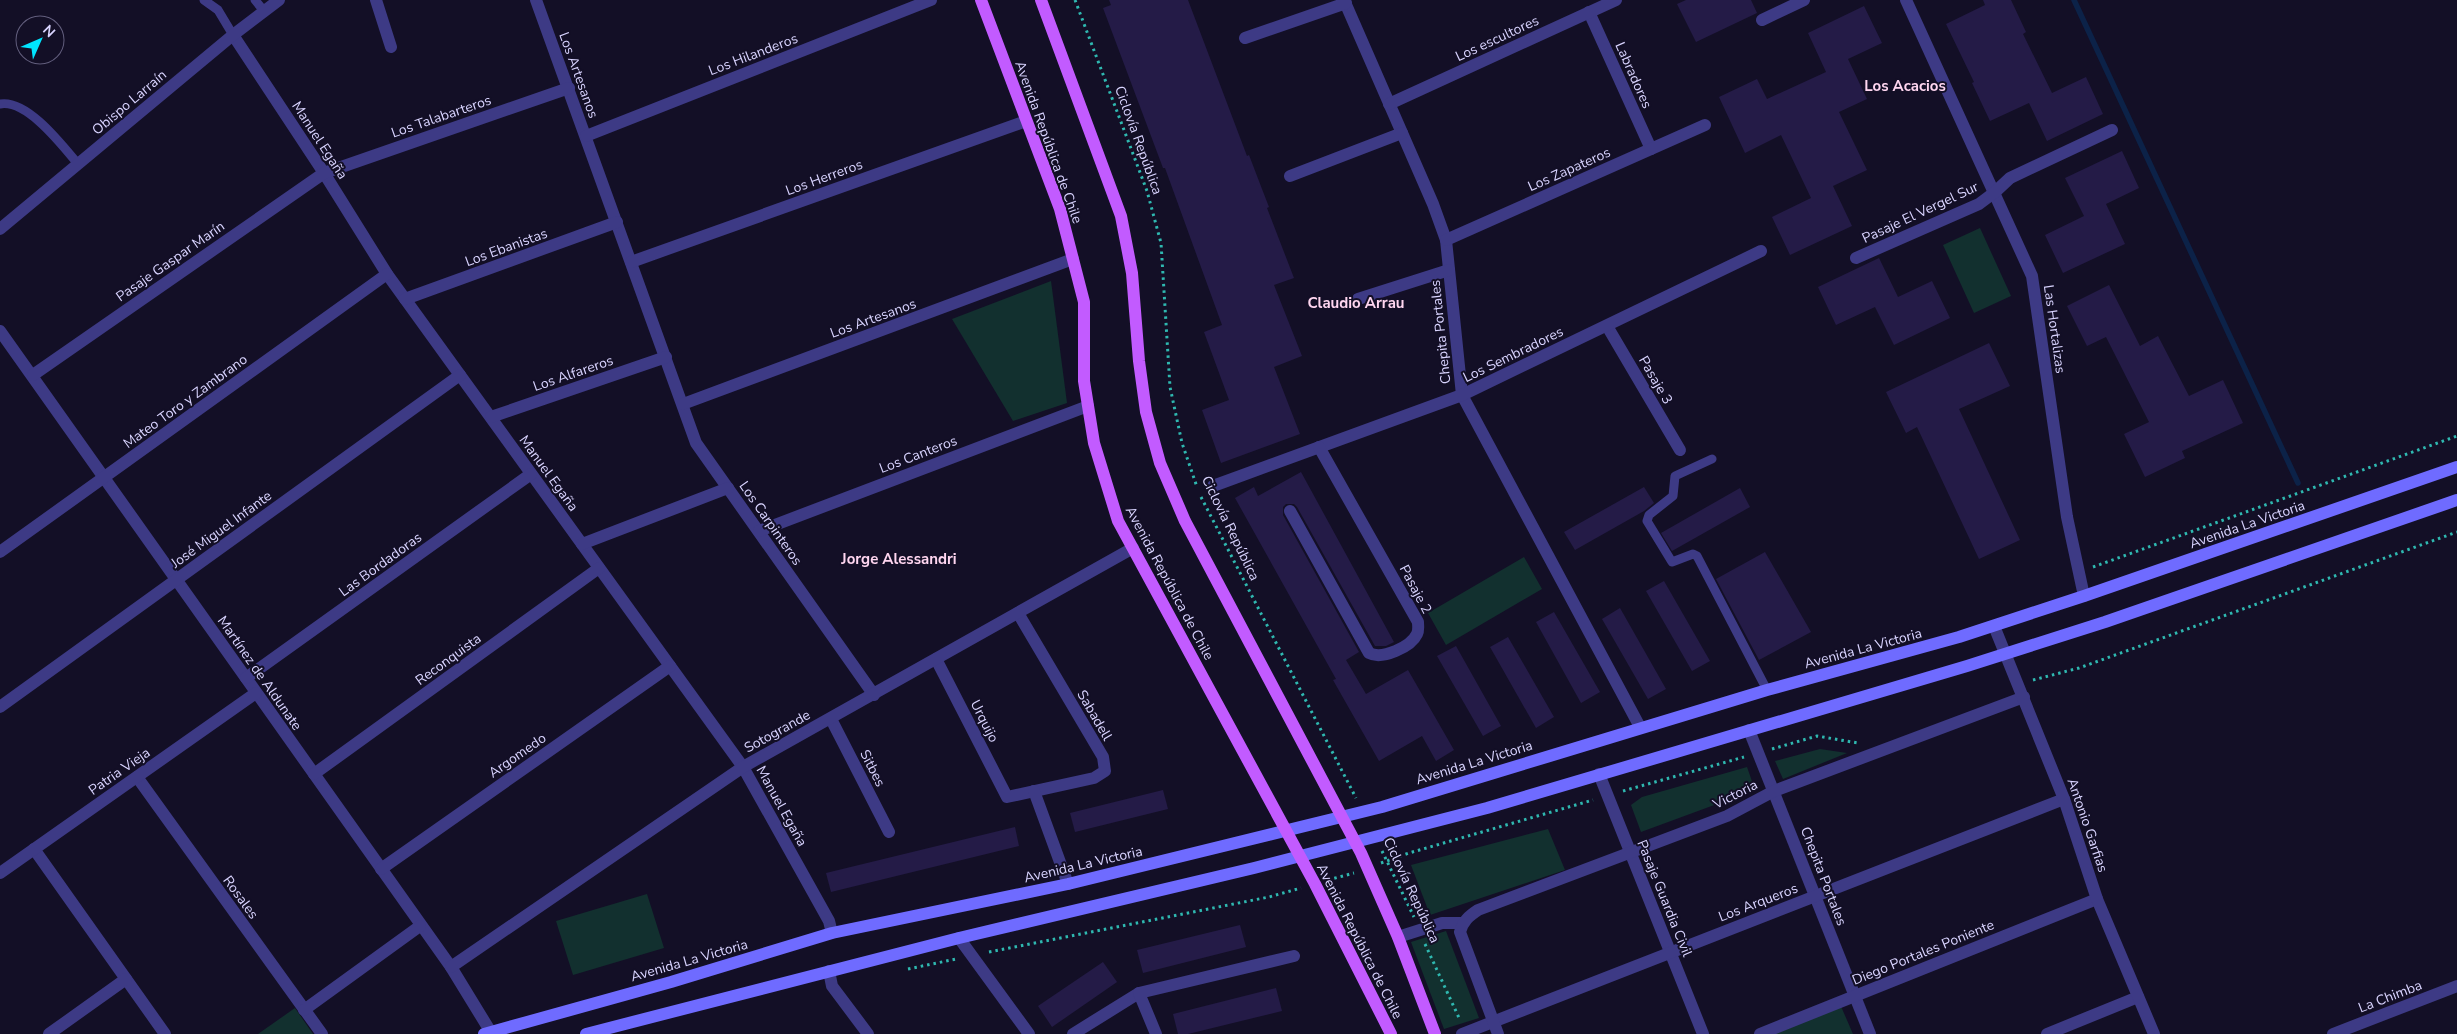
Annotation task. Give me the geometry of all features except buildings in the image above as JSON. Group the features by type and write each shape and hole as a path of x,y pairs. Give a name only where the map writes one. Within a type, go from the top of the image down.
{"main road":[{"name":"Avenida República de Chile","path":"981,0 1060,209 1084,302 1084,381 1094,442 1118,521 1285,829 1391,1034"},
{"name":"Avenida República de Chile","path":"1041,0 1121,216 1132,273 1141,386 1160,463 1185,521 1354,842 1398,937 1435,1034"},
{"name":"Avenida La Victoria","path":"489,1033 671,982 832,933 1068,884 1362,811 1640,727 1994,626 2457,467"},
{"path":"586,1034 959,938 1299,856 1487,808 2004,654 2105,622 2457,500"}],"street":[{"name":"Obispo Larraín","path":"0,229 279,0"},
{"path":"376,0 391,47"},
{"name":"Los Artesanos","path":"536,0 666,357"},
{"name":"Los Hilanderos","path":"586,136 931,0"},
{"name":"Los escultores","path":"1389,104 1616,0"},
{"path":"1762,20 1804,0"},
{"name":"Las Hortalizas","path":"1906,0 2032,276 2066,517 2077,573 2084,596"},
{"path":"1246,38 1345,2"},
{"name":"Chepita Portales","path":"1345,2 1446,240 1462,395 1640,727"},
{"name":"Labradores","path":"1589,12 1651,149"},
{"name":"Manuel Egaña","path":"233,36 324,172 387,274 743,767 830,921 832,933"},
{"name":"Los Talabarteros","path":"324,172 568,88"},
{"name":"Los Herreros","path":"632,262 1026,121"},
{"name":"Los Zapateros","path":"1446,240 1705,125"},
{"name":"Pasaje El Vergel Sur","path":"1856,258 1979,204 2010,178 2112,130"},
{"path":"1290,176 1402,133"},
{"name":"Pasaje Gaspar Marín","path":"32,375 324,172"},
{"name":"Los Ebanistas","path":"406,299 617,222"},
{"name":"Los Sembradores","path":"1213,486 1462,395 1761,251"},
{"name":"Los Artesanos","path":"683,404 1073,259"},
{"path":"1358,299 1449,270"},
{"name":"Mateo Toro y Zambrano","path":"0,552 387,274"},
{"name":"Pasaje 3","path":"1607,326 1680,450"},
{"name":"Martínez de Aldunate","path":"0,331 420,926 451,967 489,1033"},
{"name":"Los Carpinteros","path":"666,357 696,443 874,694"},
{"name":"Los Alfareros","path":"491,417 666,357"},
{"name":"José Miguel Infante","path":"0,706 460,375"},
{"name":"Los Canteros","path":"759,531 1088,406"},
{"name":"Pasaje 2","path":"1290,511 1369,653 1381,656 1411,642 1418,632 1418,622 1319,447"},
{"name":"Las Bordadoras","path":"246,678 531,474"},
{"path":"582,544 728,488"},
{"name":"Sotogrande","path":"451,967 743,767 1133,548"},
{"name":"Reconquista","path":"314,774 599,568"},
{"name":"Sabadell","path":"1007,797 1094,778 1105,771 1103,757 1018,613"},
{"name":"Antonio Garfias","path":"1994,626 2064,799 2098,898 2154,1034"},
{"name":"Urquijo","path":"936,659 1007,797"},
{"name":"Argomedo","path":"381,869 670,666"},
{"name":"Patria Vieja","path":"0,873 256,693"},
{"name":"Victoria","path":"1462,923 1478,910 1727,816 1774,791 2024,697"},
{"name":"Sitbes","path":"831,719 890,832"},
{"name":"Chepita Portales","path":"1749,730 1870,1034"},
{"name":"Pasaje Guardia Civil","path":"1599,774 1703,1034"},
{"name":"Rosales","path":"137,777 322,1034"},
{"path":"1034,791 1068,884"},
{"name":"Los Arqueros","path":"1464,1033 1495,1028 1670,953 2064,799"},
{"path":"34,849 165,1034"},
{"name":"Diego Portales Poniente","path":"1760,1034 2098,898"},
{"path":"1398,937 1442,923 1462,923 1460,932 1462,941 1495,1028"},
{"path":"304,1010 420,926"},
{"path":"959,938 1029,1034"},
{"path":"1073,1034 1140,993 1294,956"},
{"path":"829,971 832,986 868,1034"},
{"path":"48,1034 126,979"},
{"name":"La Chimba","path":"2333,1034 2457,986"},
{"path":"1140,993 1156,1034"},
{"path":"2047,1034 2138,997"}],"lane":[{"path":"204,0 218,10 233,36"},
{"path":"255,0 264,11"},
{"path":"0,104 22,109 36,119 78,164"},
{"path":"1712,459 1675,476 1673,496 1649,515 1647,521 1672,562 1693,554 1697,556 1767,690"}],"path":[{"name":"Ciclovía República","path":"1075,0 1147,192 1161,242 1170,387 1182,443 1200,495 1362,811"},
{"path":"2077,573 2457,436"},
{"name":"Ciclovía República","path":"1374,836 1388,860 1464,1033"}],"green space":[{"path":"1980,228 2011,296 1974,313 1943,245"},
{"path":"1051,281 1067,403 1013,421 952,319"},
{"path":"1524,557 1542,589 1446,645 1428,613"},
{"path":"1820,749 1847,753 1783,779 1775,761"},
{"path":"1747,767 1755,790 1641,832 1631,805 1642,797"},
{"path":"1548,829 1565,870 1430,915 1411,865"},
{"path":"647,894 664,948 573,975 556,921"},
{"path":"1446,931 1479,1018 1444,1029 1411,942"},
{"path":"1840,1004 1853,1034 1766,1034"},
{"path":"295,1008 313,1034 258,1034"}],"waterway":[{"path":"2074,0 2298,483"}],"district":[{"name":"Los Acacios","path":"1905,86"},
{"name":"Claudio Arrau","path":"1356,303"},
{"name":"Jorge Alessandri","path":"899,559"}]}
